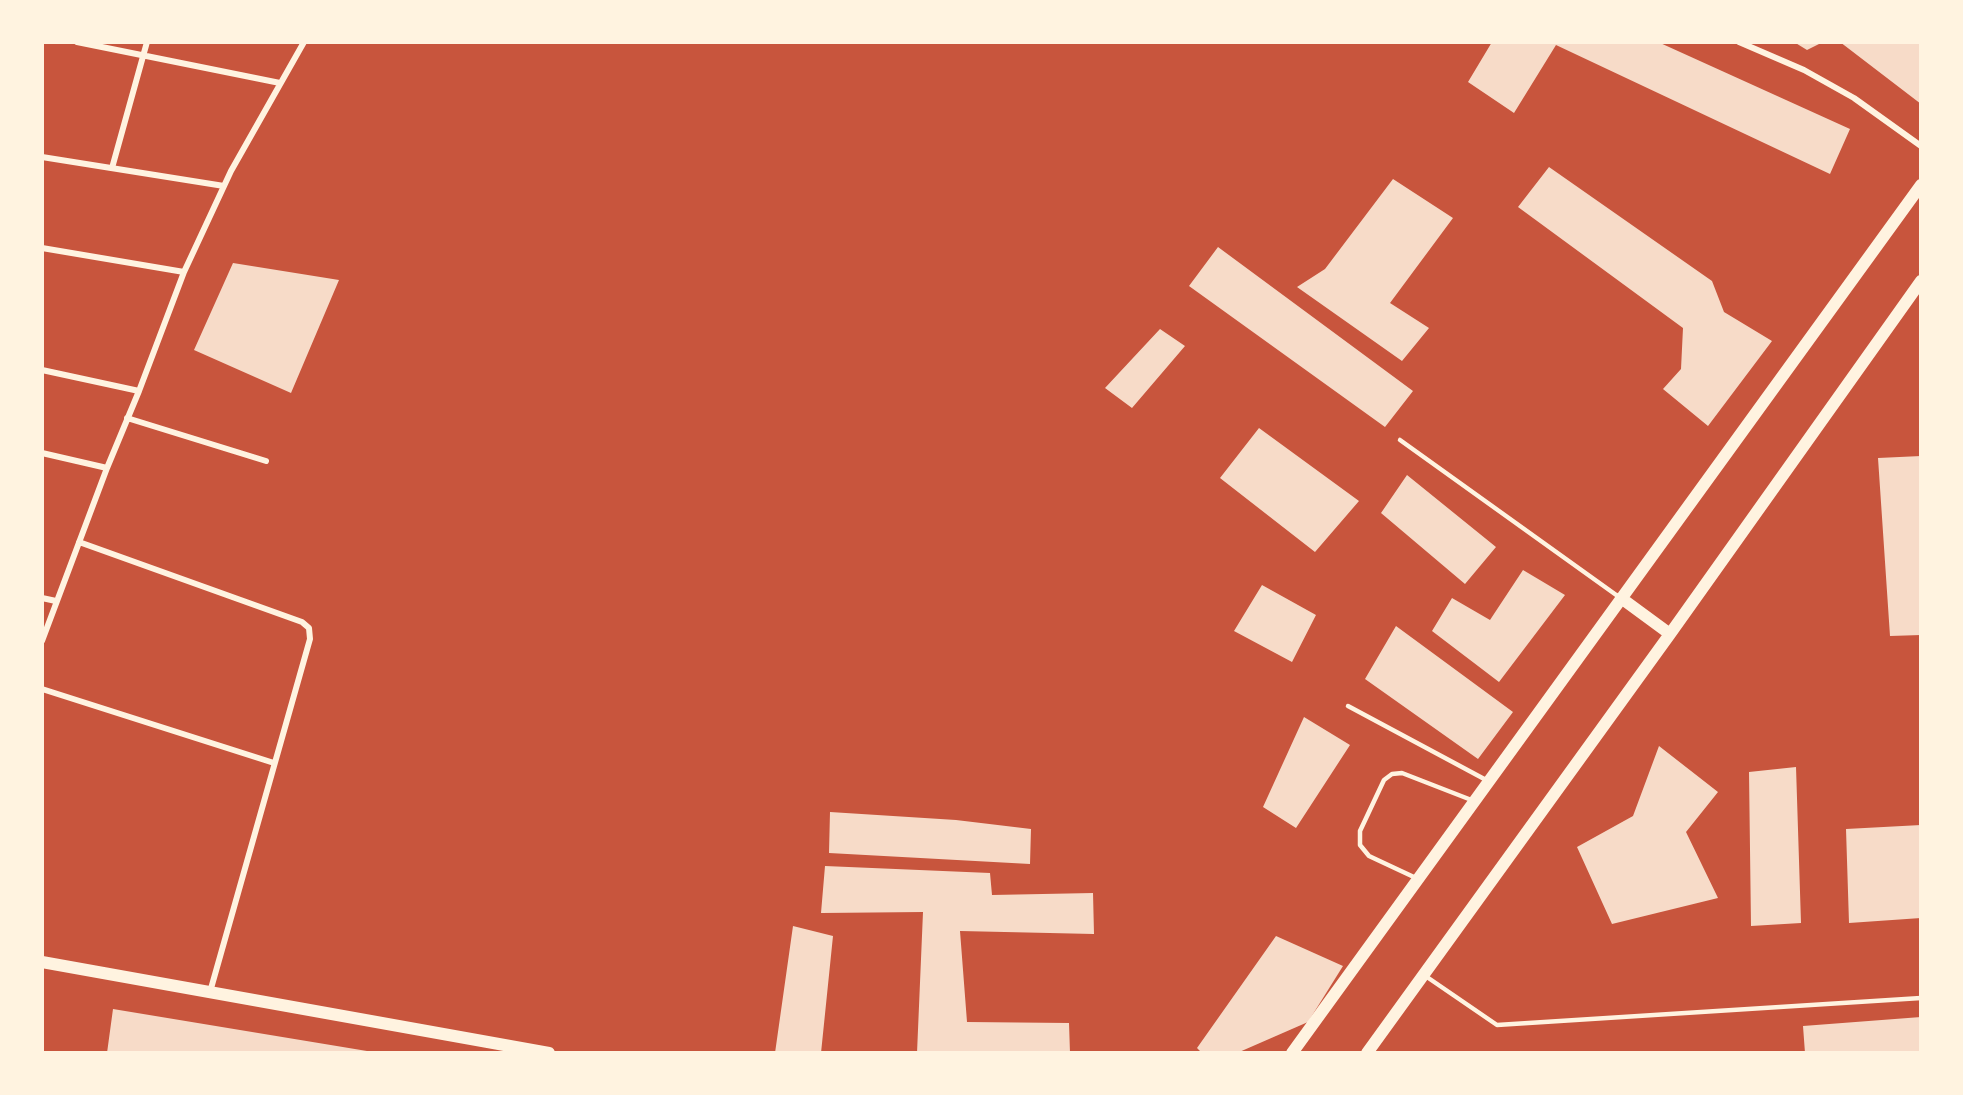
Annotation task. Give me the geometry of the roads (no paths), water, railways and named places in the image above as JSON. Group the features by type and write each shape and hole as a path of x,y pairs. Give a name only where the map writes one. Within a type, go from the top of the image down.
{"main road":[{"path":"1292,1053 1921,185"},
{"path":"1367,1053 1670,634 1921,281"},
{"path":"1621,598 1670,634"},
{"path":"42,962 549,1053"}],"street":[{"path":"77,42 280,83"},
{"path":"112,168 147,42"},
{"path":"42,642 106,468 139,391 184,272 224,186 304,42"},
{"path":"1739,42 1814,76 1854,98 1921,146"},
{"path":"42,157 224,186"},
{"path":"42,248 184,272"},
{"path":"42,370 139,391"},
{"path":"127,418 266,461"},
{"path":"42,453 106,468"},
{"path":"79,542 302,621 309,628 310,639 210,992"},
{"path":"42,598 56,601"},
{"path":"42,689 274,763"}],"lane":[{"path":"1400,440 1621,598"},
{"path":"1348,706 1489,781"},
{"path":"1418,879 1369,856 1360,845 1360,831 1384,780 1392,774 1402,773 1474,801"},
{"path":"1423,975 1497,1025 1921,998"}]}
